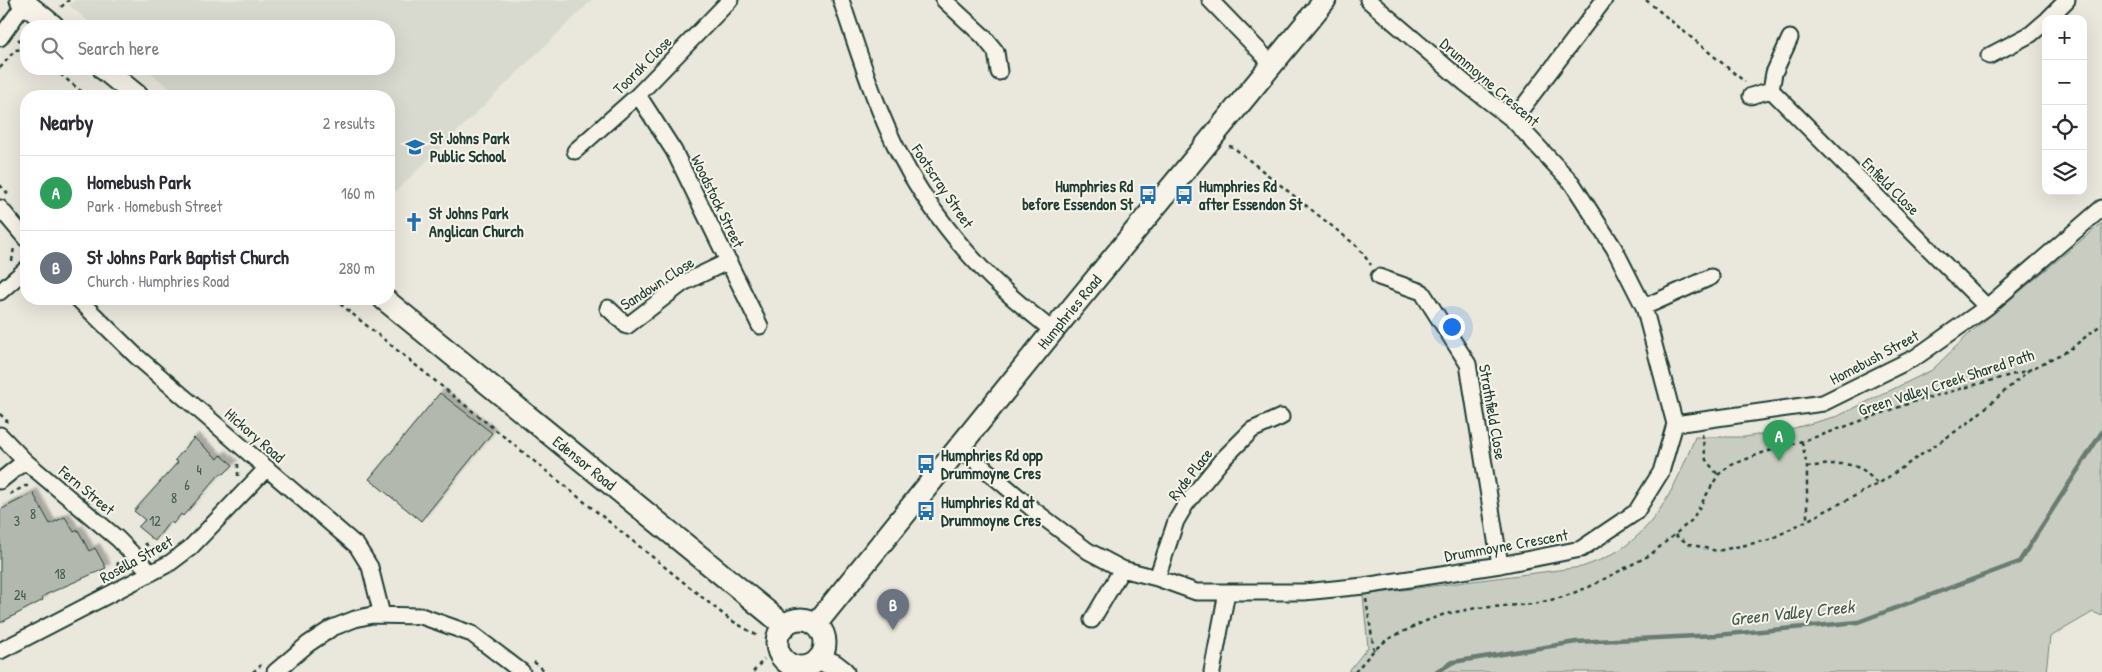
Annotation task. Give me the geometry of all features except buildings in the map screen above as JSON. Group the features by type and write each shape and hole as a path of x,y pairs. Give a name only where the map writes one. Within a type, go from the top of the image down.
{"main road":[{"name":"Humphries Road","path":"816,624 1053,330 1325,0"},
{"path":"23,2 45,20"},
{"path":"112,75 130,90"},
{"name":"Edensor Road","path":"391,305 784,626"},
{"path":"800,619 809,620 816,624 822,630 825,645 819,659 813,664 800,667 775,664 778,649 777,640 784,626 800,619"},
{"path":"819,659 834,665 843,672"}],"street":[{"name":"Toorak Close","path":"575,151 638,95 730,0"},
{"name":"Footscray Street","path":"841,0 863,68 884,120 901,157 920,189 971,257 1003,289 1053,330"},
{"path":"944,0 984,37 996,52 999,72"},
{"path":"1210,0 1272,64"},
{"name":"Drummoyne Crescent","path":"959,447 1035,511 1088,550 1122,568 1196,592 1304,592 1364,586 1500,565 1581,549 1636,512 1661,472 1675,424 1644,307 1614,248 1572,183 1513,120 1368,0"},
{"path":"1513,120 1604,0"},
{"path":"2052,15 2067,0"},
{"path":"0,38 23,2"},
{"path":"1990,56 2031,34 2042,24"},
{"path":"1760,93 1774,73 1790,38"},
{"name":"Enfield Close","path":"1760,93 1987,307"},
{"name":"Woodstock Street","path":"638,95 674,151 760,326"},
{"path":"0,208 20,232"},
{"name":"Homebush Street","path":"1675,424 1823,403 1916,357 1987,307 2102,208"},
{"name":"Sandown Close","path":"608,308 627,326 683,284 729,261"},
{"path":"0,292 20,274"},
{"path":"1644,307 1711,277"},
{"name":"Strathfield Close","path":"1379,278 1422,292 1468,364 1500,565"},
{"name":"Hickory Road","path":"84,305 135,355 357,546 373,577 382,615"},
{"name":"Ryde Place","path":"1157,578 1176,521 1186,504 1221,461 1252,430 1282,417"},
{"name":"Fern Street","path":"0,435 25,461 118,539 151,573"},
{"path":"0,481 25,461"},
{"name":"Rosella Street","path":"0,651 170,563 190,548 267,468"},
{"path":"1092,620 1122,568"},
{"path":"1212,672 1227,592"},
{"path":"275,672 308,644 332,628 372,615 421,616 472,634 522,672"}],"path":[{"path":"62,7 69,0"},
{"path":"1646,0 1760,93"},
{"path":"0,68 15,50 20,49"},
{"path":"61,75 80,90"},
{"path":"1229,146 1233,147 1358,247 1379,278"},
{"path":"341,305 729,619 758,636"},
{"name":"Green Valley Creek Shared Path","path":"1356,672 1374,650 1402,631 1445,614 1476,608 1534,604 1563,597 1589,587 1650,555 1692,520 1718,476 1729,466 1913,402 2029,370 2069,350 2102,324"},
{"path":"1675,534 1689,544 1717,551 1769,540 1878,484 1968,423 2029,370"},
{"path":"1700,420 1706,460 1718,476"},
{"path":"1802,442 1807,467 1807,522"},
{"path":"1807,467 1837,464 1849,466 1863,470 1878,484"},
{"path":"8,494 25,486 32,486"},
{"path":"142,542 150,548 165,549"},
{"path":"109,579 117,574 119,560"},
{"path":"1364,586 1374,650"},
{"path":"753,672 775,664"}],"shaded area":[{"name":"St Johns Park Public School","path":"75,0 592,0 395,192 395,90 172,90 153,75 395,75 395,20 87,20 69,5"},
{"path":"2102,223 2102,616 2093,612 2050,637 2046,672 1348,672 1368,647 1363,595 1582,567 1608,557 1627,545 1641,532 1664,504 1681,471 1695,437 1745,437 1787,430 1838,416 1932,370 1970,333"}],"waterway":[{"name":"Green Valley Creek","path":"1437,672 1453,662 1576,642 1717,635 1858,622 2019,562 2102,432"}],"place":[{"name":"St Johns Park Public School","path":"415,147"},
{"name":"Humphries Rd before Essendon St","path":"1148,195"},
{"name":"Humphries Rd after Essendon St","path":"1184,195"},
{"name":"St Johns Park Anglican Church","path":"414,222"},
{"name":"Homebush Park","path":"1779,461"},
{"name":"Humphries Rd opp Drummoyne Cres","path":"926,464"},
{"name":"Humphries Rd at Drummoyne Cres","path":"926,511"},
{"name":"St Johns Park Baptist Church","path":"893,630"}]}
